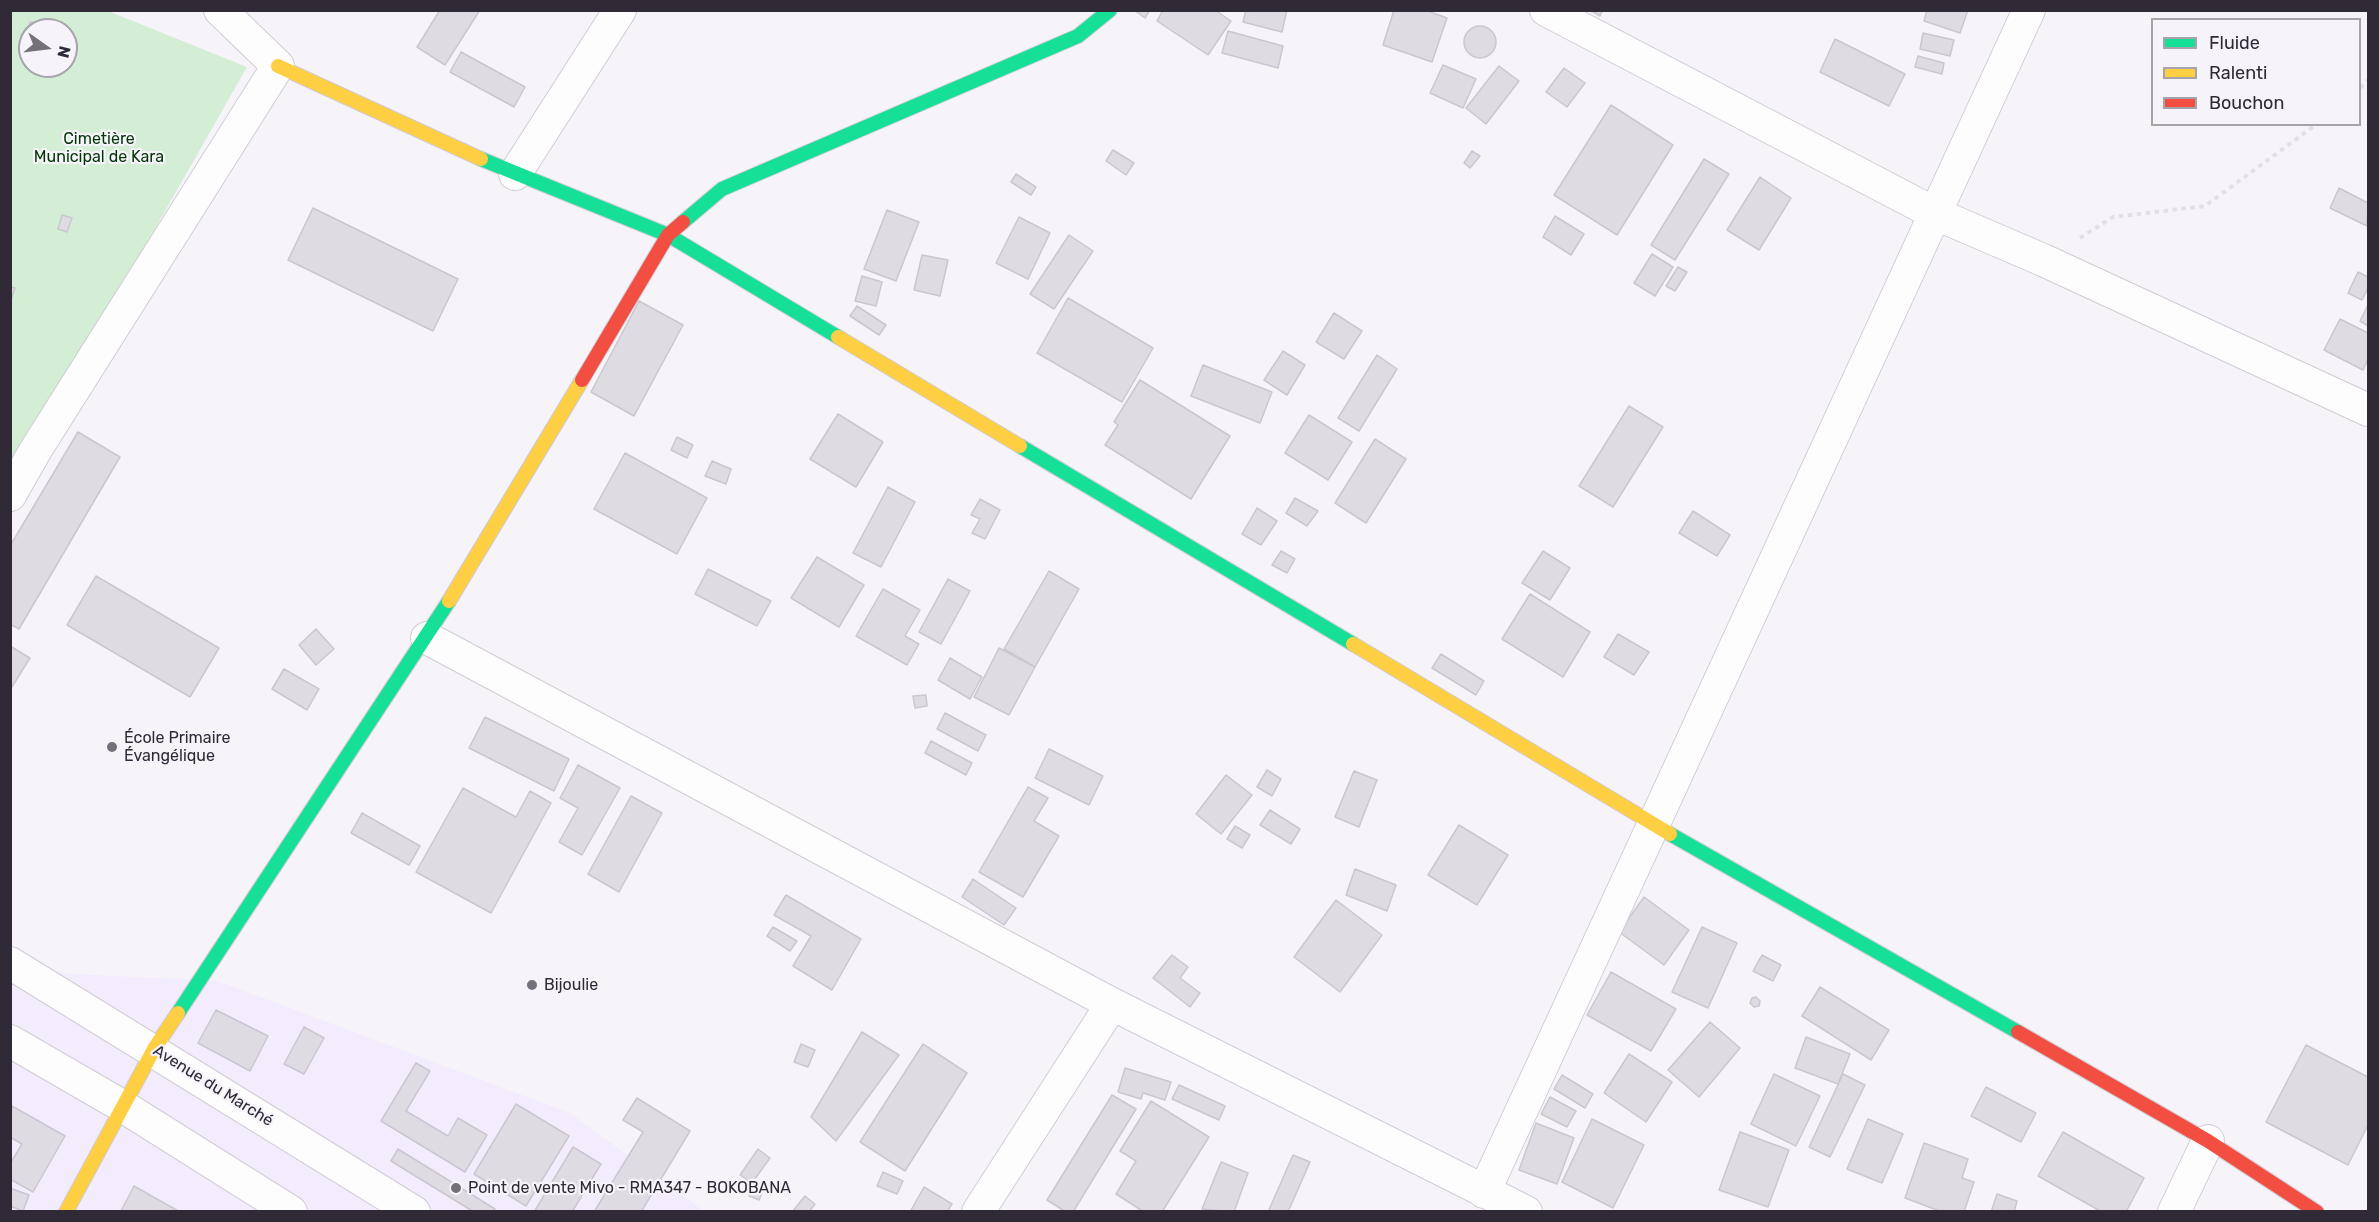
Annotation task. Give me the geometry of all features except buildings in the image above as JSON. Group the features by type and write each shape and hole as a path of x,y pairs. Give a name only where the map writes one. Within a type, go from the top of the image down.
{"street":[{"path":"220,10 278,66 515,174 668,235 1653,824 2208,1141 2317,1212"},
{"path":"515,174 620,10"},
{"path":"66,1212 154,1049 427,638 668,235 722,189 1078,36 1110,10"},
{"path":"1546,10 1936,214 2043,260 2368,410"},
{"path":"1484,1192 2029,10"},
{"path":"10,495 278,66"},
{"path":"427,638 1112,1004 1526,1212"},
{"name":"Avenue du Marché","path":"10,963 154,1049 414,1212"},
{"path":"978,1212 1112,1004"},
{"path":"10,1041 124,1107 291,1212"},
{"path":"2174,1212 2208,1141"}],"path":[{"path":"2043,260 2113,217 2205,206 2314,126"}],"shaded area":[{"path":"11,971 218,981 570,1113 704,1211 11,1212"}],"green space":[{"name":"Cimetière Municipal de Kara","path":"11,11 108,11 247,67 11,482"}],"traffic: fast":[{"path":"683,222 722,189 1078,36 1110,10"},
{"path":"481,159 668,235 838,337"},
{"path":"1020,446 1353,644"},
{"path":"178,1013 449,601"},
{"path":"1670,834 2018,1032"}],"traffic: slow":[{"path":"278,66 481,159"},
{"path":"838,337 1020,446"},
{"path":"449,601 582,380"},
{"path":"1353,644 1670,834"},
{"path":"66,1212 154,1049 178,1013"}],"traffic: jam":[{"path":"582,380 668,235 683,222"},
{"path":"2018,1032 2208,1141 2317,1212"}],"place":[{"name":"École Primaire Évangélique","path":"112,747"},
{"name":"Bijoulie","path":"532,985"},
{"name":"Point de vente Mivo - RMA347 - BOKOBANA","path":"456,1188"}]}
